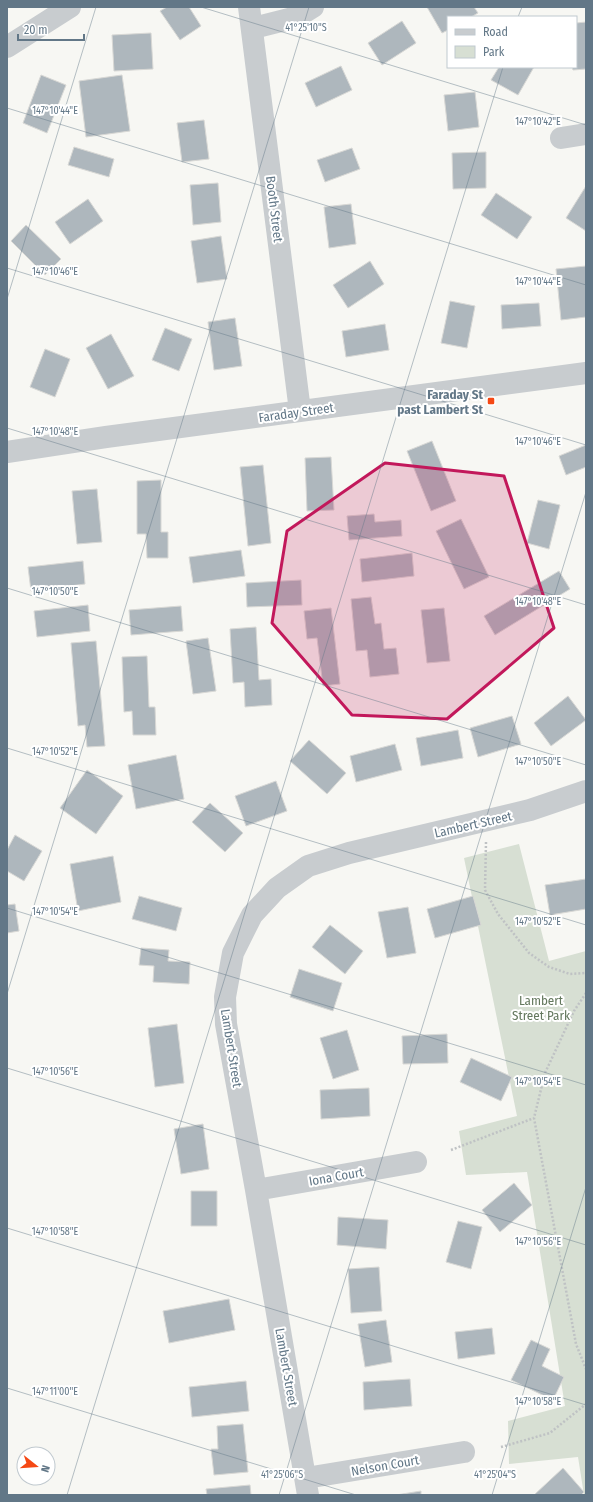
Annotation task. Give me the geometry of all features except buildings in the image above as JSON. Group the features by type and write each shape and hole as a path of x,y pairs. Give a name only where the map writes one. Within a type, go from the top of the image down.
{"street":[{"path":"7,47 70,7"},
{"name":"Booth Street","path":"249,7 253,28 300,411"},
{"path":"253,28 297,16 313,7"},
{"path":"561,138 586,134"},
{"name":"Faraday Street","path":"7,452 586,373"},
{"name":"Lambert Street","path":"307,1487 226,1024 224,997 233,953 252,915 277,888 308,866 349,853 530,810 586,791"},
{"name":"Iona Court","path":"256,1190 416,1162"},
{"name":"Nelson Court","path":"307,1487 464,1452"}],"path":[{"path":"486,840 486,890 498,914 529,953 549,967 570,974 586,973"},
{"path":"586,993 574,1011 545,1073 534,1118 576,1344 586,1370"},
{"path":"451,1150 534,1118"},
{"path":"501,1447 550,1433 586,1404"}],"highlighted area":[{"path":"385,463 504,476 554,628 447,719 352,715 272,623 287,531"}],"green space":[{"name":"Lambert Street Park","path":"519,844 549,961 586,951 586,1495 584,1495 578,1457 509,1464 508,1421 565,1406 527,1172 466,1175 459,1131 517,1116 464,858"}],"place":[{"name":"Faraday St past Lambert St","path":"491,401"}]}
